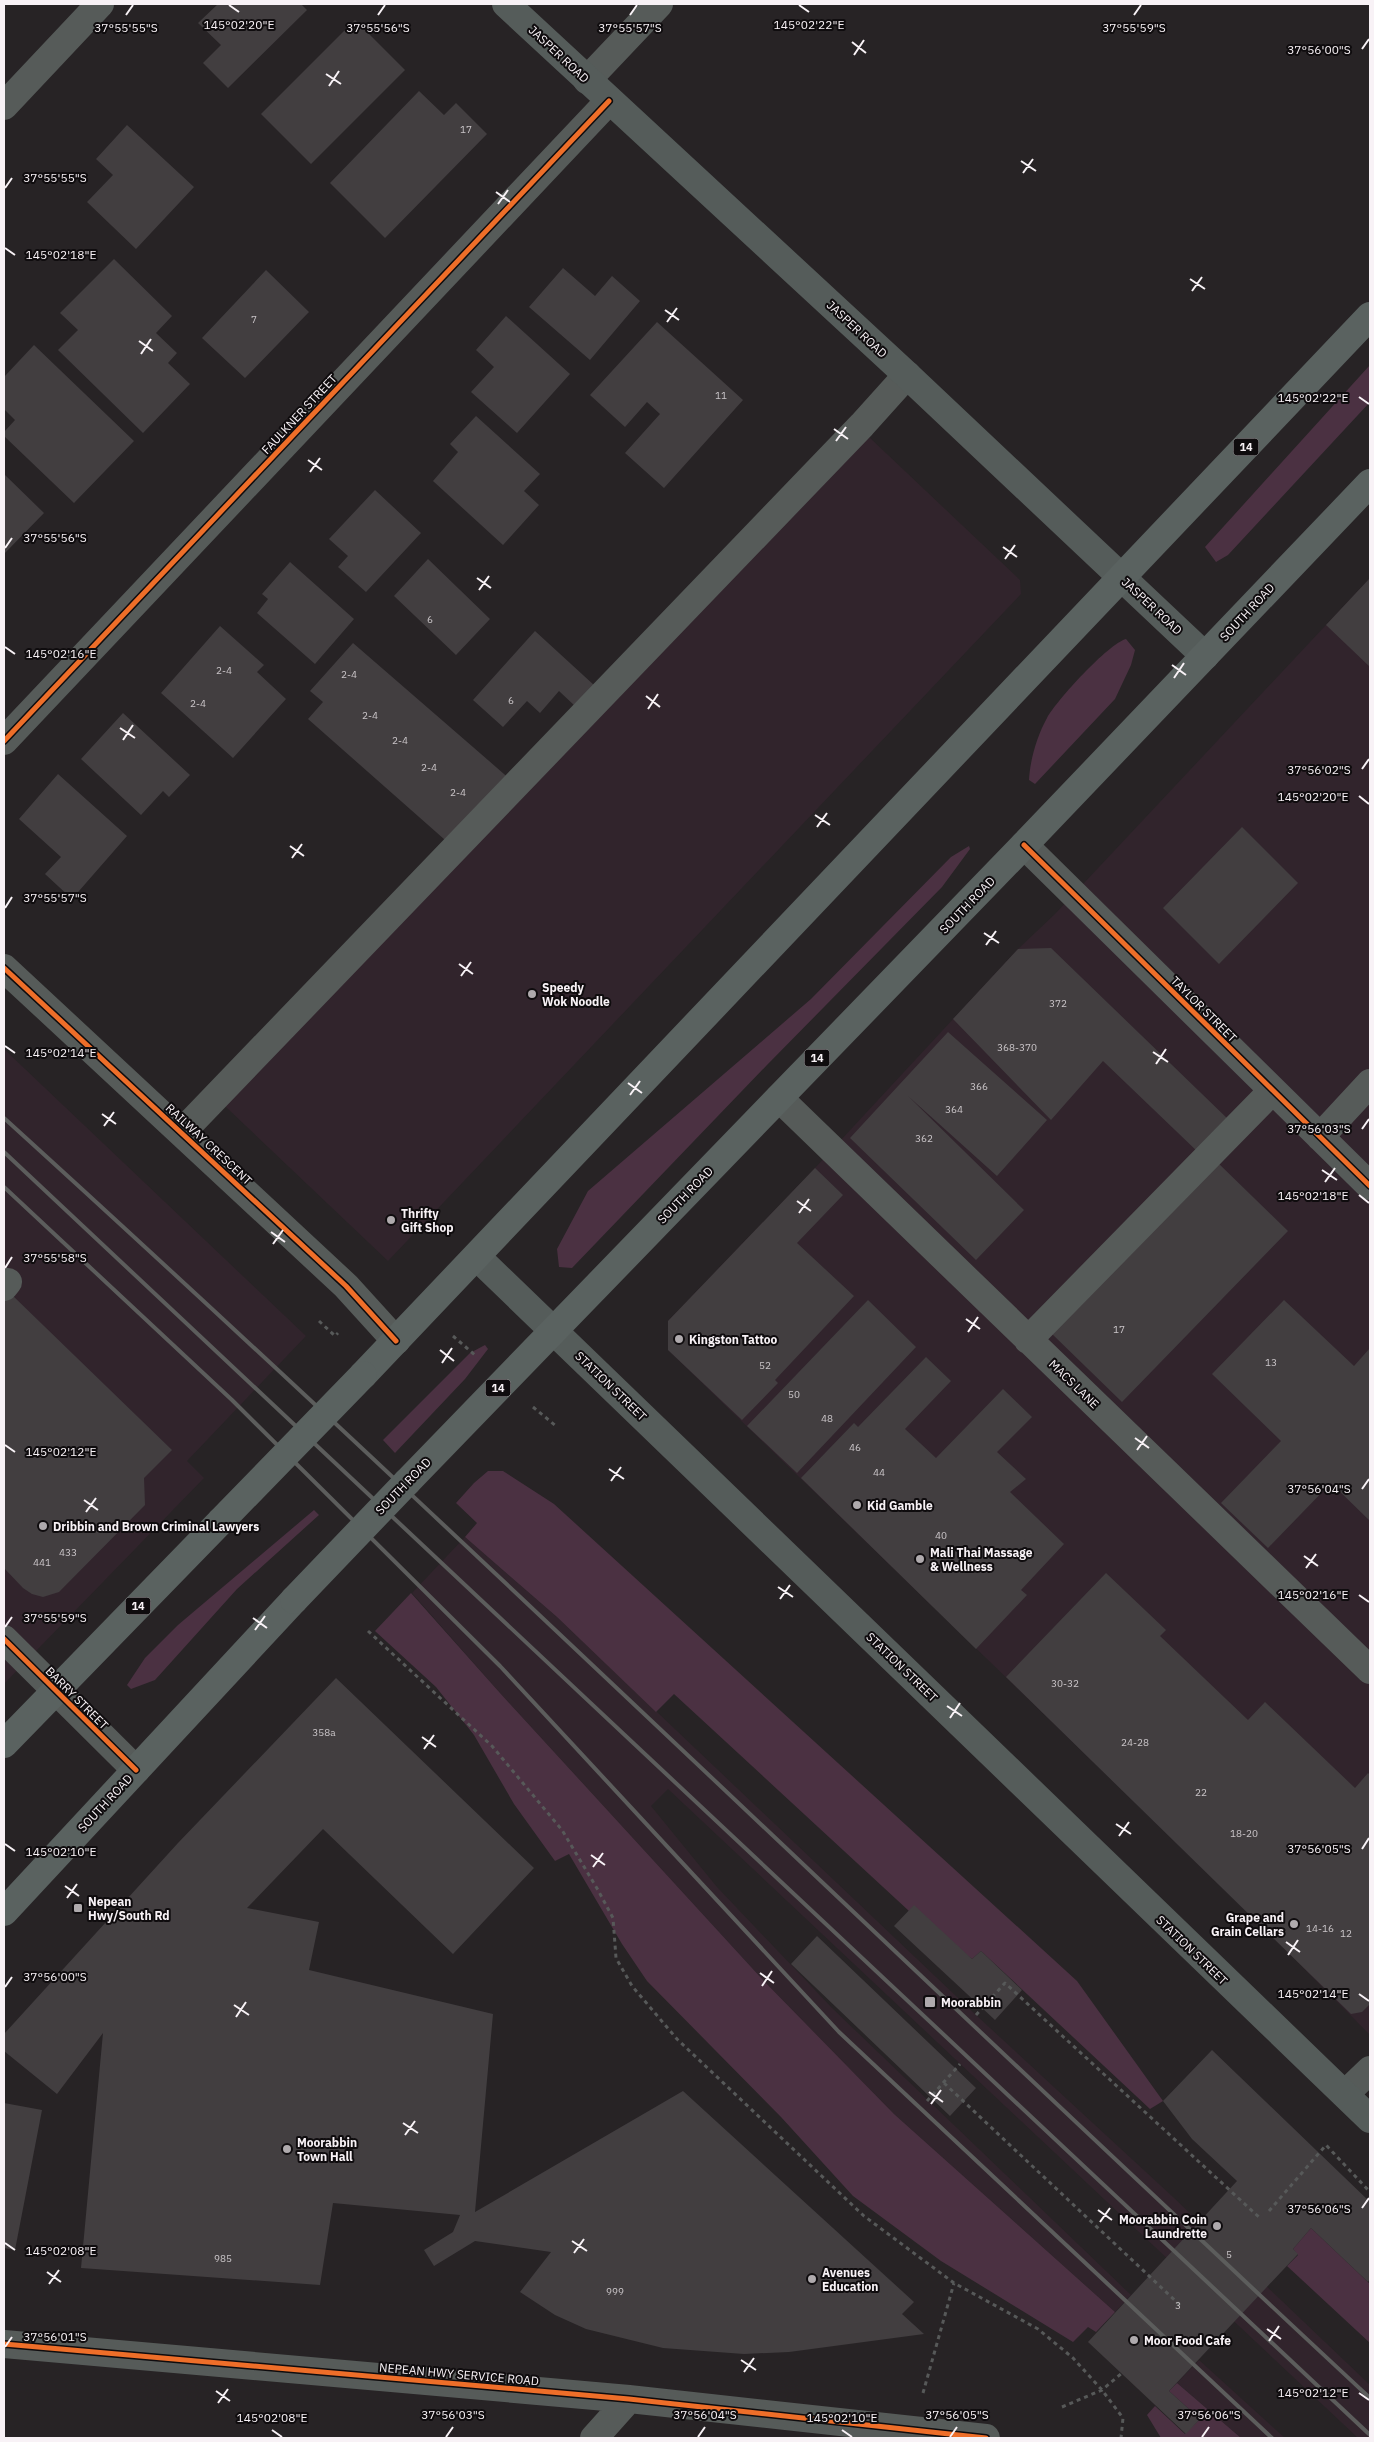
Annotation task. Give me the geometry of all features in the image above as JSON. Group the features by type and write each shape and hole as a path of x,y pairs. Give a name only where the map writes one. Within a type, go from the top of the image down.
{"highway":[{"name":"14","path":"4,1744 477,1257 1370,316"},
{"name":"SOUTH ROAD","path":"4,1912 294,1600 1024,845 1370,483"}],"main road":[{"name":"JASPER ROAD","path":"506,4 907,375 1205,656"},
{"name":"STATION STREET","path":"477,1257 756,1525 1190,1948 1370,2119"}],"street":[{"path":"4,106 100,4"},
{"path":"587,80 659,4"},
{"name":"FAULKNER STREET","path":"4,740 609,101"},
{"path":"182,1132 862,425 907,375"},
{"name":"TAYLOR STREET","path":"1024,845 1370,1186"},
{"name":"RAILWAY CRESCENT","path":"4,968 346,1286 396,1341"},
{"path":"1320,1137 1370,1083"},
{"path":"1028,1340 1272,1091"},
{"name":"MACS LANE","path":"779,1098 1370,1670"},
{"name":"BARRY STREET","path":"4,1639 136,1770"},
{"path":"1345,2094 1370,2070"},
{"name":"NEPEAN HWY SERVICE ROAD","path":"4,2344 629,2399 986,2438"},
{"path":"594,2438 629,2399"}],"path":[{"path":"368,1630 492,1746 562,1830 613,1918 616,1958 632,1986 677,2039 864,2216 954,2283 1038,2329 1073,2358 1102,2390 1123,2418 1121,2438"},
{"path":"976,2015 1005,1983 1261,2219"},
{"path":"927,2101 960,2064"},
{"path":"944,2083 1182,2307"},
{"path":"1268,2211 1326,2145 1370,2192"},
{"path":"912,2431 954,2283"},
{"path":"1062,2408 1102,2390 1122,2372"}],"shaded area":[{"path":"1370,365 1370,402 1228,555 1216,562 1205,547"},
{"path":"850,419 1020,580 1021,594 388,1261 208,1090"},
{"path":"1370,578 1370,2035 1242,1906 668,1350 668,1321 815,1168 1018,949 1055,914"},
{"path":"1126,639 1135,650 1131,665 1115,699 1035,784 1029,780 1032,756 1047,718 1061,699 1096,661 1107,651"},
{"path":"969,846 970,849 942,887 767,1065 572,1268 559,1267 557,1249 588,1191 811,999 951,857"},
{"path":"4,1049 306,1336 187,1461 204,1478 4,1684"},
{"path":"485,1345 488,1349 465,1379 395,1453 383,1440 470,1353"},
{"path":"488,1471 503,1471 554,1504 1077,1981 1163,2101 1150,2109 981,1951 972,1959 909,1911 674,1694 656,1712 557,1617 465,1537 477,1523 456,1503"},
{"path":"314,1510 319,1515 237,1589 155,1680 131,1689 127,1685 145,1658 178,1625"},
{"path":"465,1537 557,1617 976,2015 1173,2197 1370,2385 1370,2438 1358,2438 668,1789 651,1806 717,1887 832,2008 1131,2295 1115,2312 894,2114 763,1980 500,1693 412,1593"},
{"path":"411,1593 763,1980 894,2114 1115,2312 1096,2332 1088,2327 1073,2342 941,2261 853,2196 781,2117 647,1981 622,1944 569,1854 555,1861 514,1804 474,1735 436,1687 375,1631"},
{"path":"1311,2228 1370,2284 1370,2343 1287,2266 1298,2255 1293,2249"},
{"path":"1199,2360 1285,2438 1241,2438 1177,2383"},
{"path":"1177,2383 1241,2438 1161,2438 1147,2415 1155,2406 1185,2434 1200,2419 1169,2391"}],"building":[{"path":"218,4 301,4 307,10 228,88 203,63 221,45 198,23"},
{"path":"355,20 405,70 311,164 261,114"},
{"path":"419,91 444,115 456,103 487,134 385,238 330,183"},
{"path":"127,125 194,187 136,249 87,202 113,175 96,159"},
{"path":"114,259 172,316 156,333 177,353 168,363 190,384 143,433 58,350 78,330 60,313"},
{"path":"563,268 595,296 612,276 640,301 590,360 529,307"},
{"path":"266,270 309,312 245,378 202,338"},
{"path":"506,316 570,374 517,433 471,392 494,367 476,350"},
{"path":"657,322 743,400 664,488 625,453 660,414 647,402 625,427 590,395"},
{"path":"34,345 134,441 74,503 4,436 4,432 15,420 4,409 4,377"},
{"path":"476,416 540,474 524,491 539,505 503,545 433,481 458,452 450,444"},
{"path":"4,474 44,513 4,554"},
{"path":"375,490 421,533 366,592 338,567 348,556 329,539"},
{"path":"428,559 490,619 456,655 394,596"},
{"path":"290,562 354,619 315,664 257,613 268,599 262,594"},
{"path":"1370,578 1370,667 1326,625"},
{"path":"220,626 264,665 257,672 286,699 233,758 161,693"},
{"path":"535,631 595,686 576,707 559,691 540,713 527,701 503,727 473,700"},
{"path":"353,643 511,780 453,847 308,719 323,702 310,691"},
{"path":"123,713 190,775 169,797 163,791 141,815 81,759"},
{"path":"58,774 127,836 72,899 45,874 61,857 19,819"},
{"path":"1242,827 1298,883 1219,964 1163,908"},
{"path":"1051,948 1231,1122 1200,1154 1103,1061 1051,1120 953,1019 1018,949"},
{"path":"948,1032 1047,1120 997,1176 908,1096 1024,1210 976,1260 850,1138"},
{"path":"1216,1161 1288,1231 1122,1402 1050,1332"},
{"path":"815,1168 843,1195 797,1243 854,1296 775,1380 778,1383 742,1420 668,1350 668,1321"},
{"path":"11,1294 172,1450 144,1478 145,1505 59,1592 43,1597 32,1594 23,1588 4,1568 4,1301"},
{"path":"868,1300 916,1347 797,1473 747,1426"},
{"path":"1284,1300 1354,1366 1370,1348 1370,1521 1331,1483 1268,1548 1221,1503 1281,1441 1212,1374"},
{"path":"926,1357 951,1381 905,1429 936,1458 1003,1389 1032,1417 997,1452 1026,1479 1010,1492 1064,1544 1021,1590 1027,1595 976,1649 801,1478 854,1423 858,1427"},
{"path":"1106,1573 1166,1630 1160,1636 1248,1720 1265,1702 1355,1788 1368,1773 1370,1775 1370,2004 1362,2012 1351,2014 1006,1677"},
{"name":"Moorabbin Town Hall","path":"336,1678 534,1868 453,1954 323,1829 247,1908 319,1922 309,1970 493,2014 475,2212 683,2091 914,2302 902,2314 924,2334 789,2352 744,2354 663,2348 586,2329 555,2315 520,2292 551,2252 475,2241 434,2266 424,2250 453,2232 460,2215 333,2203 320,2285 81,2268 103,2033 57,2094 4,2051 4,2034 178,1843"},
{"path":"914,1905 972,1959 981,1951 1022,1990 995,2020 894,1926"},
{"path":"817,1936 976,2088 950,2116 791,1964"},
{"path":"1212,2050 1370,2202 1370,2279 1368,2282 1311,2228 1293,2249 1298,2254 1169,2391 1200,2419 1186,2434 1088,2342 1237,2181 1192,2139 1163,2101"},
{"path":"4,2103 42,2110 15,2250 4,2248"}],"railway":[{"path":"4,1118 348,1435 1370,2398"},
{"path":"4,1152 1370,2435"},
{"path":"4,1187 232,1400 500,1666 839,2032 1272,2438"}],"cycle path":[{"path":"4,741 609,101"},
{"path":"1024,845 1370,1186"},
{"path":"4,968 346,1286 396,1341"},
{"path":"4,1639 136,1770"},
{"path":"4,2344 629,2399 986,2438"}],"place":[{"name":"Speedy Wok Noodle","path":"532,994"},
{"name":"Thrifty Gift Shop","path":"391,1220"},
{"name":"Kingston Tattoo","path":"679,1339"},
{"name":"Kid Gamble","path":"857,1505"},
{"name":"Dribbin and Brown Criminal Lawyers","path":"43,1526"},
{"name":"Mali Thai Massage & Wellness","path":"920,1559"},
{"name":"Nepean Hwy/South Rd","path":"78,1908"},
{"name":"Grape and Grain Cellars","path":"1294,1924"},
{"name":"Moorabbin","path":"930,2002"},
{"name":"Moorabbin Town Hall","path":"287,2149"},
{"name":"Moorabbin Coin Laundrette","path":"1217,2226"},
{"name":"Avenues Education","path":"812,2279"},
{"name":"Moor Food Cafe","path":"1134,2340"}]}
